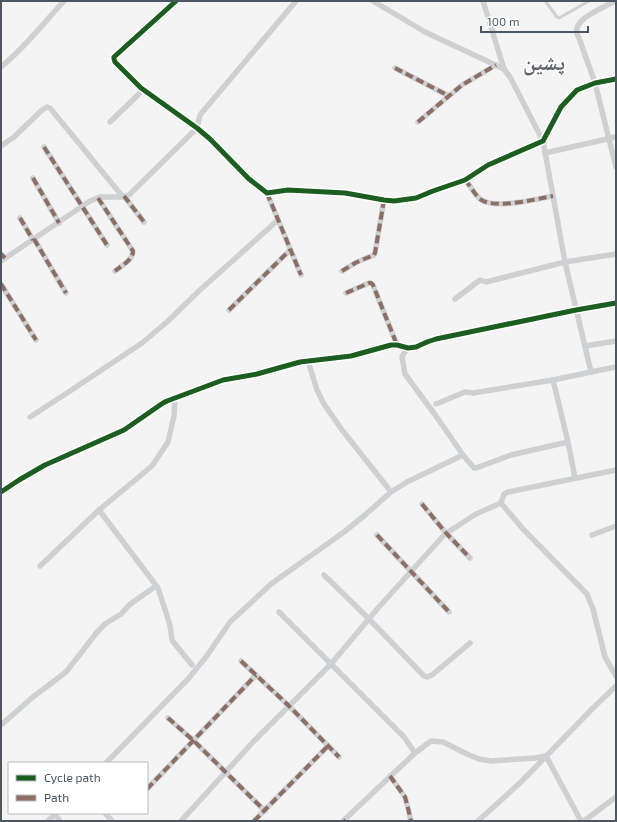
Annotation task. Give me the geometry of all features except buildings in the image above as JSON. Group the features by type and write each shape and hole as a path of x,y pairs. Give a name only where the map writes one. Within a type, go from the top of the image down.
{"street":[{"path":"1,67 32,37 64,1"},
{"path":"176,1 114,56 114,62 142,90 210,139 249,179 267,192 301,275"},
{"path":"2,258 59,223 90,201 98,198 129,195 196,128 200,115 296,1"},
{"path":"373,1 425,32 504,69"},
{"path":"483,1 504,69 543,141 565,262 591,372"},
{"path":"615,1 608,3 582,20 577,25 576,29 595,83 616,166"},
{"path":"418,122 462,85 496,65"},
{"path":"395,68 449,96"},
{"path":"267,192 288,190 345,193 394,201 416,198 465,180 488,165 543,141 561,107 577,90 595,83 616,79"},
{"path":"110,122 142,90"},
{"path":"1,146 14,137 42,110 47,107 50,108 144,222"},
{"path":"545,153 616,137"},
{"path":"44,146 107,245"},
{"path":"33,178 59,223"},
{"path":"465,180 480,199 485,202 495,204 507,204 553,196"},
{"path":"98,198 133,251 132,257 115,271"},
{"path":"342,271 357,262 374,256 384,200"},
{"path":"20,218 66,293"},
{"path":"30,417 142,343 278,220"},
{"path":"229,310 290,250"},
{"path":"455,299 480,280 486,282 565,262 616,254"},
{"path":"346,293 369,283 373,285 398,345"},
{"path":"1,284 36,340"},
{"path":"1,492 45,465 124,430 163,403 222,380 258,374 308,361 351,356 391,345 398,345 408,348 436,339 616,303"},
{"path":"585,346 616,341"},
{"path":"408,348 402,357 406,374 463,455 474,468 511,455 568,442"},
{"path":"308,361 317,390 324,404 342,430 388,488"},
{"path":"436,404 465,392 473,393 553,380 616,367"},
{"path":"553,380 575,478"},
{"path":"40,566 99,510 143,474 157,460 168,442 174,416 175,398"},
{"path":"107,762 188,679 206,658 230,622 271,584 344,532 391,492 407,482 463,455"},
{"path":"181,821 253,742 331,664 446,533 476,514 501,503 504,494 508,492 616,470"},
{"path":"501,503 523,529 587,594 593,609 605,658 616,676"},
{"path":"422,504 446,533 470,558"},
{"path":"99,510 158,588 170,625 172,640 192,665"},
{"path":"592,535 616,526"},
{"path":"377,535 449,612"},
{"path":"324,575 427,678 470,643"},
{"path":"1,725 33,697 66,672 102,628 121,614 129,605 156,586"},
{"path":"279,612 404,737 415,753"},
{"path":"241,661 289,706 339,757"},
{"path":"148,788 256,675"},
{"path":"478,821 522,781 616,686"},
{"path":"168,718 194,741 265,811"},
{"path":"343,821 415,753 431,741 443,742 479,759 491,761 546,756"},
{"path":"254,821 328,746"},
{"path":"546,756 582,821 616,797"},
{"path":"390,776 405,797 411,821"},
{"path":"48,821 56,814 60,821"}],"lane":[{"path":"546,2 559,18 589,1"}],"marked path":[{"path":"418,122 462,85 496,65"},
{"path":"395,68 449,96"},
{"path":"44,147 107,245"},
{"path":"33,178 59,223"},
{"path":"465,180 480,199 495,204 515,203 553,196"},
{"path":"267,193 301,275"},
{"path":"124,196 144,222"},
{"path":"98,198 133,251 129,260 115,271"},
{"path":"342,271 357,262 374,255 384,200"},
{"path":"20,218 33,240"},
{"path":"34,239 66,293"},
{"path":"229,310 290,250"},
{"path":"1,254 5,258"},
{"path":"346,293 369,283 373,285 397,345"},
{"path":"1,284 36,340"},
{"path":"422,504 446,533 470,558"},
{"path":"377,535 449,612"},
{"path":"241,661 289,706 339,757"},
{"path":"148,788 256,675"},
{"path":"168,718 194,741 265,811"},
{"path":"254,821 328,746"},
{"path":"390,776 405,797 411,821"}],"cycle path":[{"path":"176,1 114,57 115,62 141,88 210,139 249,179 267,193 288,190 345,193 394,201 416,198 465,180 488,165 543,141 561,107 577,90 595,83 616,79"},
{"path":"1,492 45,465 124,430 163,403 223,380 257,374 300,362 351,356 391,345 408,348 416,347 436,339 616,303"}],"district":[{"name":"پشین","path":"544,63"}]}
